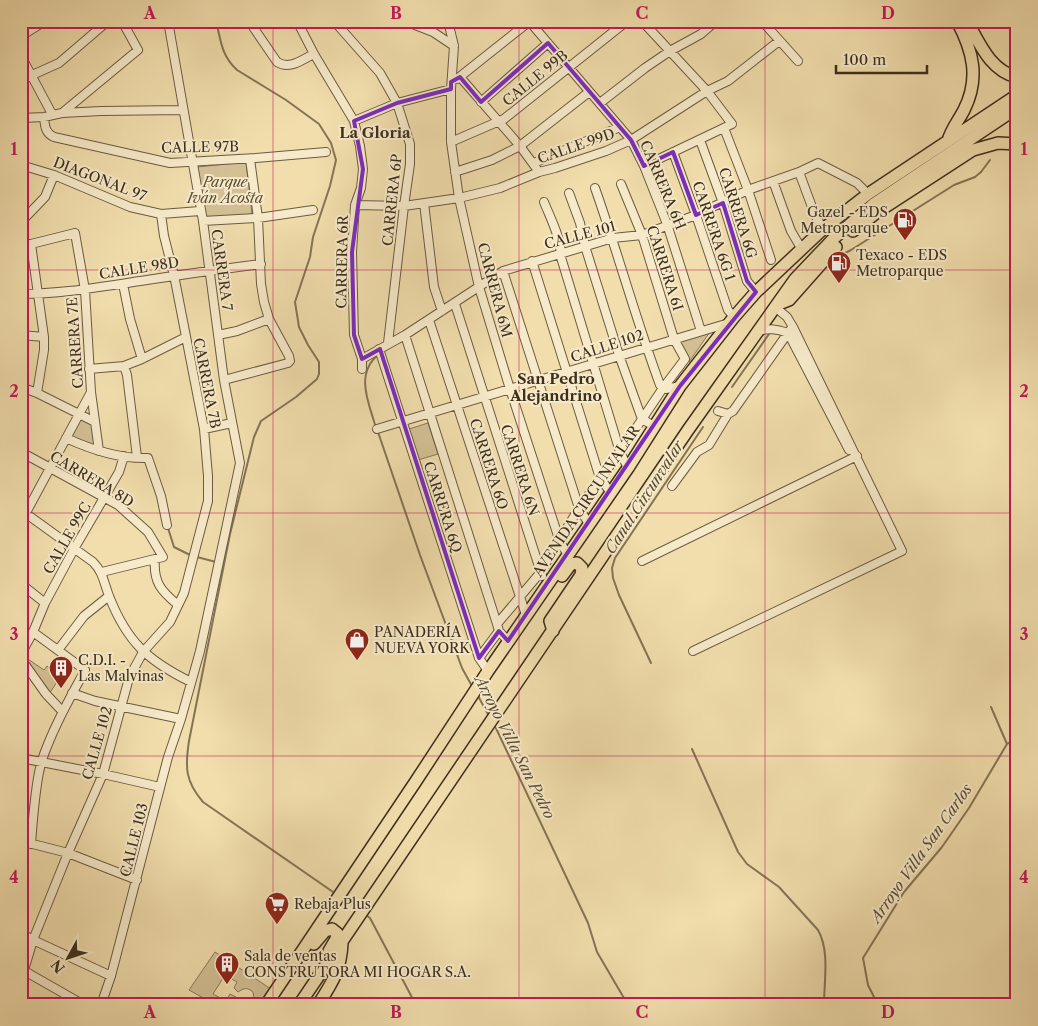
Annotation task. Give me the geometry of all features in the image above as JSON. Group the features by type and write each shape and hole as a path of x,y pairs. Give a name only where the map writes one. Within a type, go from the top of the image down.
{"highway":[{"path":"948,141 952,129 968,102 973,78 970,48 957,21"},
{"path":"967,21 993,63 1004,72 1017,76"},
{"name":"AVENIDA CIRCUNVALAR","path":"266,1005 508,641 628,468 680,386 732,319 800,248 823,229 868,194 1017,95"},
{"path":"300,1003 688,430 795,279 834,238 875,202 1017,108"},
{"path":"775,306 789,300 833,249 876,213 968,153 985,145 1004,142 1017,144"},
{"path":"909,179 939,171 960,145"},
{"path":"524,618 533,619 569,566 577,564 582,568 582,572 550,621 553,631"},
{"path":"281,983 325,931 328,929 335,930 337,933 336,939 300,1003"},
{"path":"318,1005 336,977 342,958 342,942"}],"street":[{"path":"21,36 45,21"},
{"path":"21,80 59,63 108,21"},
{"path":"62,113 138,50 122,21"},
{"name":"CARRERA 7","path":"168,21 182,110 203,221 224,380 240,464"},
{"path":"249,21 277,62 283,66 290,66 314,54"},
{"name":"CARRERA 6R","path":"297,21 314,54 354,121 360,146 363,169 361,188 355,205 352,252 354,335 362,359 362,369"},
{"name":"CARRERA 6P","path":"334,21 380,73 397,103 410,144 410,164 388,343"},
{"path":"405,21 433,32 454,46"},
{"path":"433,32 448,21"},
{"name":"CARRERA 6M","path":"448,21 454,46 451,86 451,142 459,198 479,287 560,542 568,554"},
{"path":"354,121 397,103 451,86 530,21"},
{"name":"CARRERA 6H","path":"530,21 631,140 644,166 667,224 701,331"},
{"name":"CALLE 99B","path":"451,142 499,122 626,21"},
{"path":"642,21 707,91 732,124 644,166"},
{"path":"600,103 670,51 701,34 716,21"},
{"path":"762,21 798,61"},
{"name":"CALLE 99D","path":"355,205 404,206 459,198 500,188 539,172 595,155 631,140 707,91 728,81 779,41"},
{"path":"481,102 548,42"},
{"path":"21,56 48,116"},
{"path":"460,77 520,146 539,172"},
{"path":"455,172 492,160 520,146 589,92"},
{"path":"21,118 62,113 182,110"},
{"name":"CALLE 97B","path":"48,116 45,129 49,135 54,137 170,163 250,159 326,152"},
{"path":"534,163 620,127"},
{"path":"724,128 748,190 771,260"},
{"name":"CARRERA 6G","path":"700,140 723,202 747,281 756,292"},
{"name":"CARRERA 6G 1","path":"672,152 732,319"},
{"path":"224,380 290,361 264,302 261,284 258,218 250,159"},
{"name":"CALLE 101","path":"362,359 455,304 503,271 613,238 642,234 696,215 748,190 799,172 818,163 857,183 868,194"},
{"name":"DIAGONAL 97","path":"21,165 54,174 130,207 161,214 200,211"},
{"path":"799,172 815,215 823,229"},
{"path":"21,222 45,196 54,174"},
{"path":"773,181 791,231 800,248"},
{"name":"CARRERA 6I","path":"622,184 642,234 674,339 684,359 663,388"},
{"path":"595,188 660,385 666,389 680,386"},
{"path":"569,193 580,223 585,246 619,356 642,419 654,426"},
{"path":"544,202 559,240 560,254 593,364 620,452 628,468"},
{"path":"424,203 434,287 442,311"},
{"path":"203,221 258,218 313,210"},
{"name":"CARRERA 7B","path":"161,214 204,429 208,501 194,556"},
{"name":"CARRERA 7E","path":"31,244 75,233 85,290 91,392 99,451"},
{"path":"21,244 31,244 44,337 37,393"},
{"path":"532,261 600,478 611,493"},
{"name":"CALLE 98D","path":"21,294 85,290 174,275 261,264"},
{"path":"503,271 579,508 589,524"},
{"path":"123,284 130,320 142,359"},
{"name":"CARRERA 6N","path":"455,304 540,573 547,584"},
{"path":"693,651 900,552 855,457 790,330 787,317 775,306"},
{"path":"218,335 237,331 270,319"},
{"name":"CALLE 102","path":"377,429 483,396 566,373 701,331 732,319"},
{"name":"CARRERA 6O","path":"429,320 520,599 524,618"},
{"path":"758,331 766,328 790,330"},
{"path":"672,486 698,452 709,445 728,414 733,411 790,330"},
{"path":"21,335 44,337"},
{"path":"405,335 498,628 508,641"},
{"path":"90,369 124,366 186,337"},
{"name":"CARRERA 6Q","path":"379,349 479,658 488,671"},
{"path":"124,366 127,375 137,457"},
{"path":"21,387 95,422"},
{"path":"479,658 498,628 540,573 579,508 663,388"},
{"path":"21,522 23,511 50,468 91,392"},
{"path":"718,411 728,414"},
{"path":"204,429 232,423"},
{"path":"66,438 99,451 148,458 167,525"},
{"name":"CARRERA 8D","path":"21,452 105,498 142,526 157,545 159,558 155,576 160,588 178,605"},
{"name":"CALLE 99C","path":"21,654 74,548 119,472 124,456"},
{"path":"642,561 855,457"},
{"name":"CALLE 103","path":"101,1005 111,976 137,880 168,757 200,651 240,464"},
{"path":"23,511 93,562 102,572 109,596 124,628 143,652 157,664 192,682"},
{"name":"CALLE 102","path":"22,970 68,853 104,774 120,706 129,678 143,652 162,632 178,605 184,593 194,556"},
{"path":"102,572 159,558"},
{"path":"21,584 45,603"},
{"path":"58,650 84,616 109,596"},
{"path":"31,844 42,762 62,711 85,670 33,632"},
{"path":"21,659 46,694 62,711"},
{"path":"72,694 95,702 181,719"},
{"path":"21,758 160,787"},
{"path":"21,841 68,853 137,880"},
{"path":"21,933 111,976"},
{"path":"22,970 84,1005"}],"highlighted area":[{"path":"548,43 631,140 644,166 673,152 696,215 723,203 747,281 756,292 680,386 508,641 499,631 479,658 380,349 362,359 354,335 352,252 363,169 354,121 397,103 451,89 451,82 460,77 481,102"}],"green space":[{"name":"Parque Iván Acosta","path":"246,162 252,214 205,219 197,167"},
{"path":"712,329 689,362 678,342"},
{"path":"81,418 94,424 94,447 71,438"},
{"path":"428,423 438,454 418,460 409,429"},
{"path":"25,657 44,670 47,666 61,676 49,694 24,659"},
{"path":"21,806 31,807 27,838 21,837"},
{"path":"215,952 271,989 262,1003 254,998 253,992 249,989 238,992 234,988 237,982 225,975 213,994 226,1001 230,994 236,997 236,1005 216,1005 189,990"}],"waterway":[{"path":"216,21 222,47 228,59 237,70 286,100 319,124 331,143 336,160 330,186 313,237 310,257 295,302 299,327 319,362 319,374 317,379 296,397 261,421 254,437 230,534 189,741 187,766 193,787 203,802 336,894"},
{"path":"832,260 954,185 975,177 990,160"},
{"name":"Canal Circunvalar","path":"732,387 769,334"},
{"name":"Arroyo Villa San Pedro","path":"376,428 367,399 365,380 371,362 379,354"},
{"name":"Canal Circunvalar","path":"651,663 619,595 613,578 612,568 615,558 703,427"},
{"name":"Arroyo Villa San Pedro","path":"378,432 420,555 462,668 473,688"},
{"path":"168,528 174,547 192,556"},
{"path":"197,557 216,562"},
{"name":"Arroyo Villa San Pedro","path":"478,696 489,716"},
{"name":"Arroyo Villa San Carlos","path":"878,1005 868,985 863,958 904,892 942,847 969,808 1007,744 991,707"},
{"name":"Arroyo Villa San Pedro","path":"494,724 588,923 597,952 628,1005"},
{"name":"Arroyo Villa San Carlos","path":"1007,744 1017,738"},
{"name":"Canal Circunvalar","path":"692,749 738,852 747,864 779,887 818,930 822,938 825,957 824,1005"},
{"path":"342,898 358,909"},
{"path":"366,915 370,918 416,1005"}],"place":[{"name":"Gazel - EDS Metroparque","path":"905,241"},
{"name":"Texaco - EDS Metroparque","path":"839,284"},
{"name":"PANADERÍA NUEVA YORK","path":"357,661"},
{"name":"C.D.I. - Las Malvinas","path":"61,689"},
{"name":"Rebaja Plus","path":"277,925"},
{"name":"Sala de ventas CONSTRUTORA MI HOGAR S.A.","path":"227,985"}],"district":[{"name":"La Gloria","path":"375,132"},
{"name":"San Pedro Alejandrino","path":"556,386"}]}
